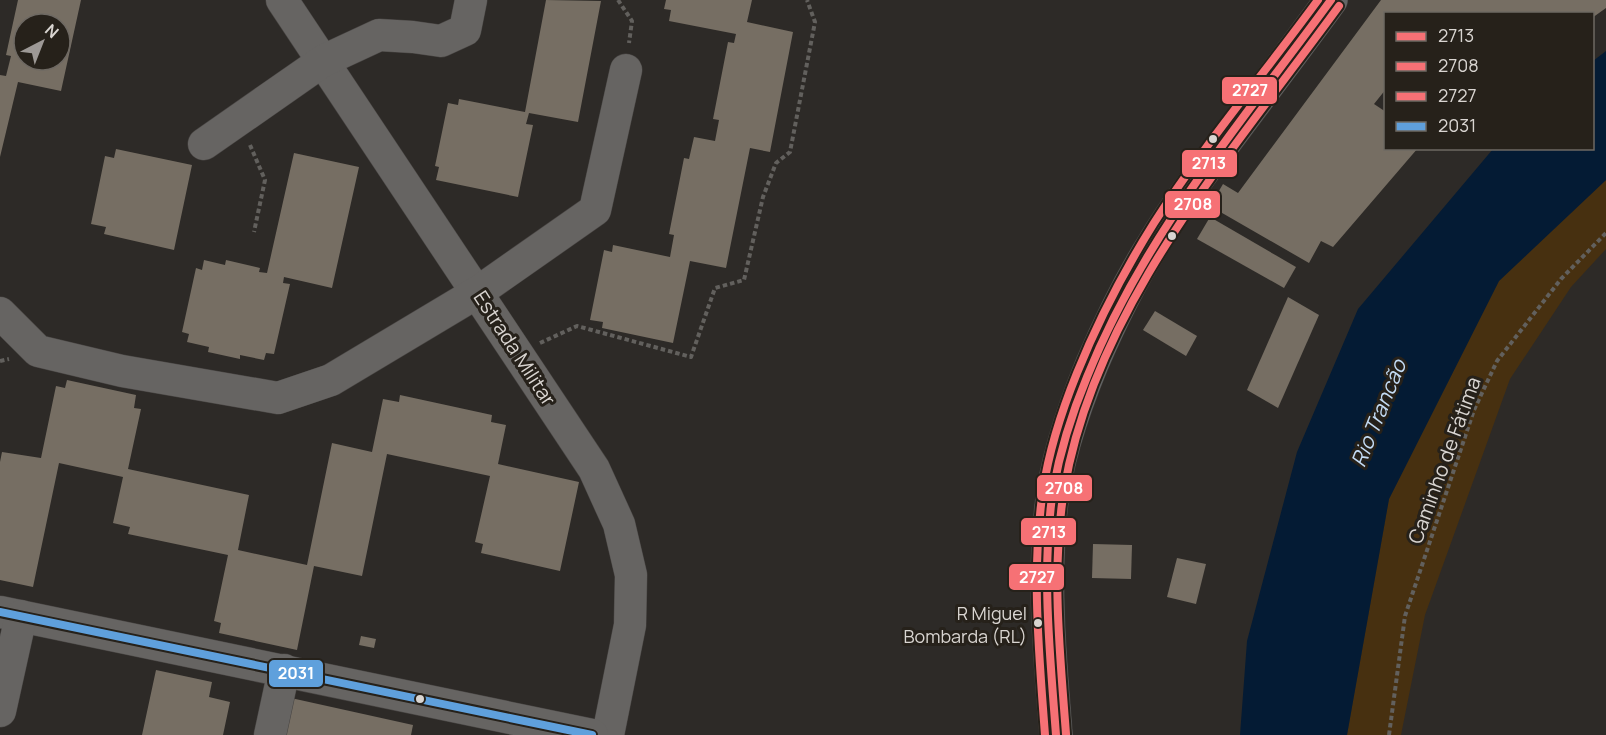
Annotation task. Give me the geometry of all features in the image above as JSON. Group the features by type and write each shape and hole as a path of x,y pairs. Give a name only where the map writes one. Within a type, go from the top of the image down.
{"main road":[{"path":"1056,735 1048,632 1047,557 1051,506 1059,465 1082,387 1112,320 1154,242 1204,170 1330,0"}],"street":[{"name":"Estrada Militar","path":"282,0 594,469 619,524 631,575 630,625 608,735"},
{"path":"204,144 323,61 379,35 441,41 465,30 471,0"},
{"path":"0,314 38,351 122,371 278,398 331,380 478,292 595,210 626,70"},
{"path":"0,711 10,614 592,735"},
{"path":"270,735 284,670"}],"path":[{"path":"618,0 632,21 626,70"},
{"path":"518,353 577,326 691,357 715,288 744,280 763,197 776,163 790,152 815,22 807,0"},
{"path":"239,119 265,180 254,232"},
{"name":"Caminho de Fátima","path":"1389,735 1405,616 1474,410 1497,361 1561,279 1606,233"}],"shaded area":[{"path":"1606,180 1606,249 1571,287 1510,379 1425,615 1401,735 1347,735 1389,499 1499,281"}],"water":[{"name":"Rio Trancão","path":"1606,51 1606,180 1499,281 1389,499 1347,735 1240,735 1247,641 1297,452 1358,309 1492,150 1594,150 1594,60"}],"building":[{"path":"18,0 81,0 72,41 72,12 15,12"},
{"path":"546,0 601,1 578,122 529,113 526,124 533,125 518,197 436,180 439,167 435,166 448,103 458,105 459,99 525,112"},
{"path":"666,0 752,0 747,22 793,32 770,152 750,148 726,268 690,261 673,343 602,328 603,322 590,320 604,250 612,252 613,245 670,257 674,235 669,234 684,158 689,159 694,137 715,141 719,120 713,119 728,42 734,43 736,34 669,21 671,10 664,9"},
{"path":"1381,0 1606,0 1606,8 1594,17 1594,12 1384,12 1384,92 1374,104 1384,111 1384,150 1416,150 1333,247 1321,241 1309,263 1210,206 1223,184 1238,193"},
{"path":"12,28 12,72 65,72 61,91 18,82 0,157 0,75 6,76 11,56 6,55"},
{"path":"116,149 192,165 174,250 104,234 106,227 91,224 105,156 114,158"},
{"path":"294,153 359,167 332,288 284,277 283,283 290,284 274,354 266,353 264,360 240,355 240,359 208,352 209,347 187,342 189,334 182,332 196,268 202,270 204,260 225,265 226,260 260,268 259,272 267,273"},
{"path":"1210,217 1296,267 1284,288 1197,239"},
{"path":"1288,297 1319,315 1278,408 1247,390"},
{"path":"1155,311 1197,336 1186,356 1143,330"},
{"path":"67,380 136,395 134,408 141,409 128,469 249,495 238,550 307,565 332,443 372,452 383,399 399,402 400,395 492,415 491,422 506,425 498,464 579,482 560,571 481,553 483,544 475,542 490,476 387,454 362,576 314,566 297,650 219,633 221,623 214,621 228,555 128,534 130,527 113,523 123,477 59,463 33,587 0,580 0,462 2,452 41,458 56,386 65,388"},
{"path":"1093,544 1132,545 1131,579 1092,578"},
{"path":"1177,558 1206,564 1196,604 1167,597"},
{"path":"361,636 376,639 374,648 359,645"},
{"path":"156,670 212,682 209,697 230,702 223,735 142,735"},
{"path":"291,698 413,725 411,735 283,735"}],"transit line":[{"name":"2727","path":"1045,735 1037,612 1039,520 1049,460 1071,387 1112,296 1154,223 1213,138 1318,0"},
{"name":"2713","path":"1056,735 1047,582 1049,520 1059,461 1076,404 1110,325 1166,227 1230,135 1331,0"},
{"name":"2708","path":"1066,734 1058,612 1058,551 1064,490 1080,422 1105,357 1136,294 1173,234 1213,175 1339,6"},
{"name":"2031","path":"0,612 592,735"}],"place":[{"name":"R Miguel Bombarda (RL)","path":"1038,623"}]}
